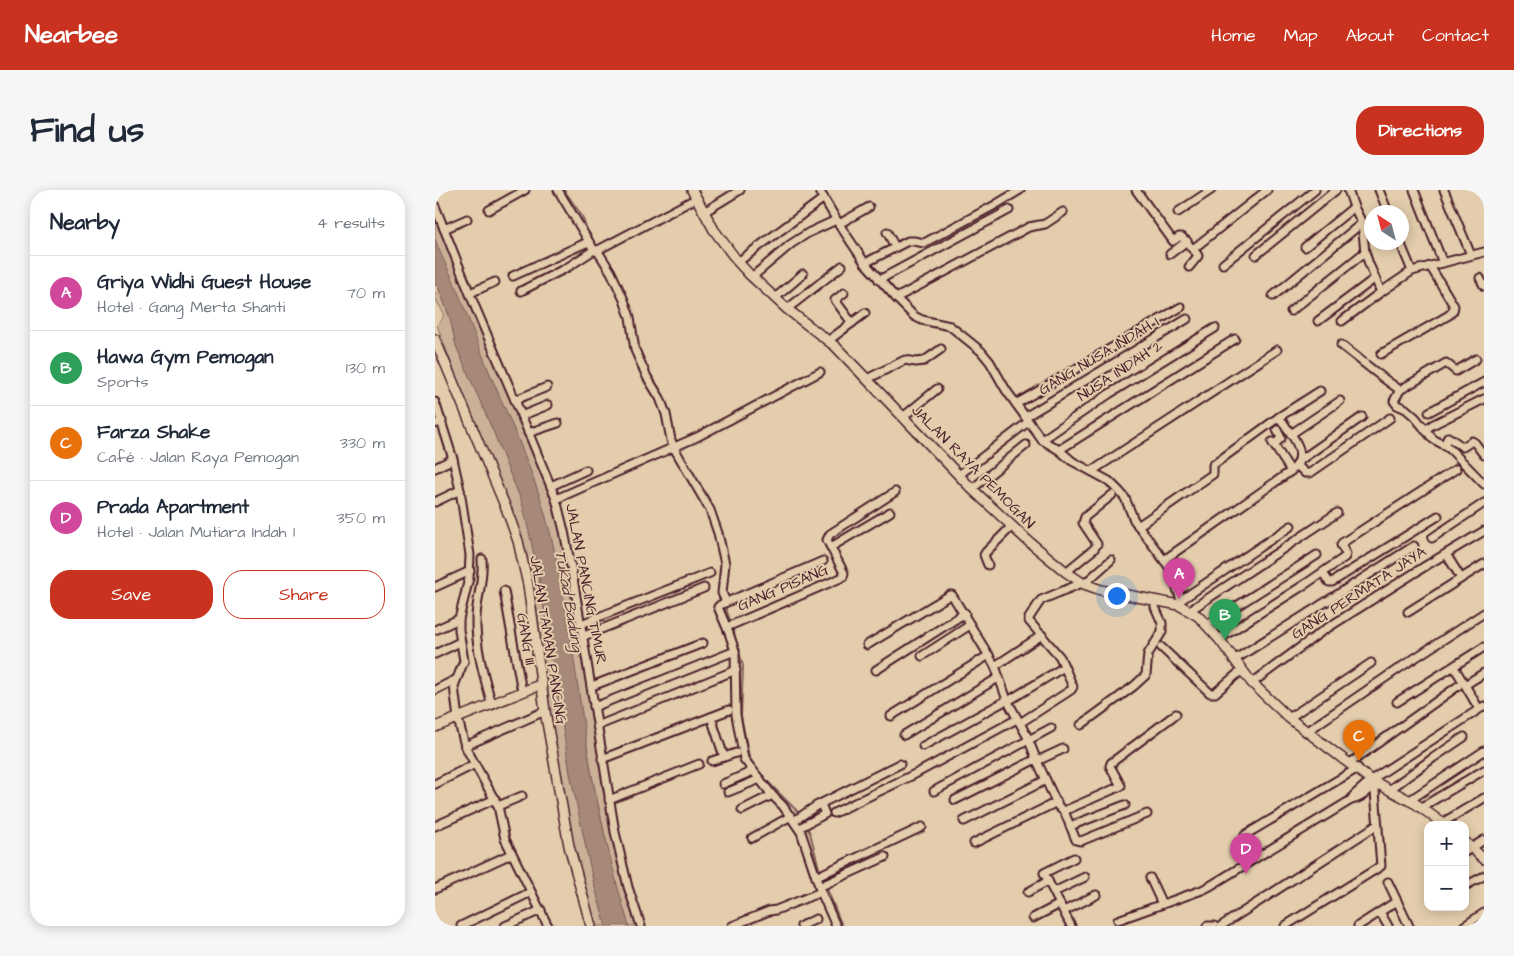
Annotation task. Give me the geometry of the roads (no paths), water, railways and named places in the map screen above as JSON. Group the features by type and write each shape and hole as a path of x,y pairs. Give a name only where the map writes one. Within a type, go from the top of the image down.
{"street":[{"path":"489,210 525,190"},
{"path":"558,190 588,242 611,272 624,300 631,323 635,350 660,398 666,414 672,448 710,510 718,533 725,564 721,593 723,603"},
{"path":"704,212 740,190"},
{"path":"819,190 821,199 835,222 865,263 896,298 914,316 922,320 950,326 981,351 990,362 1026,422 1042,440 1059,450 1072,461 1109,481 1120,492 1139,526 1173,575 1180,602 1291,526"},
{"path":"865,263 908,241 914,240 924,243 1020,190"},
{"path":"1136,190 1173,241 1182,237 1193,249 1197,256 1189,267"},
{"path":"1179,212 1211,190"},
{"path":"1193,249 1267,190"},
{"path":"1223,264 1315,190"},
{"path":"1256,255 1336,190"},
{"path":"1348,190 1362,223 1365,252 1374,279 1381,292"},
{"path":"1379,190 1385,205"},
{"path":"1414,190 1443,263"},
{"path":"1444,190 1471,255"},
{"path":"521,291 568,267 695,194"},
{"name":"JALAN RAYA PEMOGAN","path":"695,194 720,239 752,277 787,309 828,342 867,379 972,489 1066,572 1083,584 1109,591 1155,600 1180,602 1189,611 1199,616 1252,683 1289,718 1374,782 1422,807 1439,821"},
{"path":"738,262 821,199"},
{"name":"JALAN PANCING TIMUR","path":"435,206 556,499 564,531 592,686 615,832 628,887 641,926"},
{"path":"752,277 791,244 808,233 869,207"},
{"path":"1305,247 1354,207"},
{"path":"879,280 1009,210"},
{"path":"896,298 1029,228 1045,224 1063,212"},
{"path":"444,229 467,219"},
{"path":"1273,296 1362,223"},
{"path":"887,232 895,248"},
{"path":"1170,254 1187,241"},
{"path":"513,276 588,242"},
{"path":"1403,250 1412,271"},
{"path":"1291,311 1365,252"},
{"path":"1342,321 1412,271 1484,252"},
{"path":"787,309 842,266"},
{"path":"1381,354 1453,311 1453,306 1430,266"},
{"path":"775,298 803,274"},
{"path":"1480,278 1484,286"},
{"path":"1318,321 1374,279"},
{"path":"470,293 495,282"},
{"path":"844,293 835,300 852,323"},
{"path":"1016,404 1181,307"},
{"path":"828,342 865,313"},
{"name":"GANG NUSA INDAH I","path":"959,475 1026,422 1187,319"},
{"name":"NUSA INDAH 2","path":"1042,440 1109,394 1215,328"},
{"name":"JALAN TAMAN PANCING","path":"435,339 518,541 528,585 545,712 569,846 591,926"},
{"path":"1059,450 1235,339"},
{"path":"1341,345 1400,390"},
{"path":"867,379 905,360 924,361 941,349"},
{"path":"1092,471 1277,350"},
{"path":"1476,360 1456,371 1446,363 1400,390 1395,397 1395,402 1415,417 1433,439 1444,445 1484,484"},
{"path":"556,499 715,428 820,372"},
{"path":"1429,412 1484,382"},
{"path":"515,400 547,387"},
{"path":"903,417 937,389"},
{"path":"1139,526 1213,474 1213,465 1279,417 1320,391"},
{"path":"1425,430 1484,399"},
{"path":"1291,434 1341,401"},
{"path":"435,402 438,423 453,459 470,555 470,571 459,619 460,642 464,661 455,680 454,694 458,718 465,746 496,803 505,839 511,854 548,926"},
{"path":"521,416 548,405"},
{"path":"1279,417 1299,449 1298,463 1305,473 1310,472 1390,418"},
{"path":"1164,560 1291,471 1298,463 1362,417"},
{"path":"528,433 558,424"},
{"path":"1277,430 1281,438 1273,444 1291,471"},
{"path":"1444,445 1448,437 1463,447 1472,441 1484,455"},
{"path":"972,489 1026,445"},
{"path":"435,468 453,459"},
{"path":"1219,639 1345,557 1346,554 1341,545 1348,538 1456,469"},
{"path":"551,486 586,470"},
{"path":"435,502 460,490"},
{"path":"890,512 831,547 827,540 829,534 895,492"},
{"path":"1066,572 1094,550 1097,544 1083,523 1085,517 1113,495"},
{"path":"1432,538 1484,503"},
{"path":"1189,611 1337,513"},
{"path":"1323,572 1329,582 1332,582 1438,516"},
{"path":"988,565 984,555 1012,526"},
{"name":"GANG PERMATA JAYA","path":"1252,683 1321,632 1484,531"},
{"path":"1234,660 1414,546"},
{"name":"GANG PISANG","path":"730,626 843,576 844,573 831,547"},
{"path":"1445,554 1461,578"},
{"path":"1207,625 1317,555"},
{"path":"482,559 483,572 476,619 477,635 483,672 492,705"},
{"path":"835,812 1019,721 1072,690 1072,685 1060,657 1028,620 1041,600 1083,584 1111,560"},
{"path":"823,561 723,603 718,607 730,626 735,651 736,715 742,754 746,763 772,795 802,826 806,845 836,926"},
{"path":"1408,612 1484,564"},
{"path":"435,587 470,571"},
{"path":"581,624 710,573"},
{"path":"583,636 704,588"},
{"name":"GANG III","path":"504,591 522,692"},
{"path":"867,645 950,594 953,595 995,666 1008,700 1029,740 1059,808 1064,811 1076,840 1081,841 1147,814"},
{"path":"1081,725 1146,675 1148,654 1163,632 1162,623 1155,607 1155,600"},
{"path":"1306,732 1484,613"},
{"path":"876,670 965,614"},
{"path":"435,630 459,619"},
{"path":"922,656 970,625"},
{"path":"995,666 1042,636"},
{"path":"435,654 460,642"},
{"path":"592,686 703,643"},
{"path":"1397,702 1484,647"},
{"path":"1161,648 1210,693 1216,692 1242,670"},
{"path":"594,707 735,651"},
{"path":"891,716 989,655"},
{"path":"1289,718 1371,663"},
{"path":"1117,920 1210,886 1351,800 1365,794 1374,782 1481,708 1461,686 1454,666"},
{"path":"923,746 1064,667"},
{"path":"597,726 736,670"},
{"path":"1245,835 1354,766 1461,686 1484,673"},
{"path":"904,735 998,678"},
{"path":"435,690 455,680"},
{"path":"435,727 542,684"},
{"path":"603,760 729,710"},
{"path":"465,746 545,712"},
{"path":"1064,811 1121,786 1110,766 1111,763 1177,714"},
{"path":"711,717 724,757"},
{"path":"934,791 1051,728"},
{"path":"1389,790 1464,737"},
{"path":"955,800 1063,749"},
{"path":"1410,800 1484,751"},
{"path":"712,761 736,753"},
{"path":"435,784 475,764"},
{"path":"609,800 699,764"},
{"path":"752,838 796,818 900,764"},
{"path":"1422,807 1484,770"},
{"path":"723,784 753,771"},
{"path":"728,792 760,779"},
{"path":"964,821 1046,780"},
{"path":"1285,926 1381,866 1374,782"},
{"path":"742,810 772,795"},
{"path":"435,826 496,803 522,796"},
{"path":"1448,821 1484,798"},
{"path":"974,843 1057,802"},
{"path":"802,826 825,814 821,804"},
{"path":"1071,826 1125,805"},
{"path":"1221,926 1377,825"},
{"path":"819,876 922,827"},
{"path":"1469,846 1484,840"},
{"path":"1469,848 1484,859"},
{"path":"435,889 511,854"},
{"path":"732,926 776,910 885,857"},
{"path":"1071,926 1044,873 1074,858"},
{"path":"1469,884 1484,876"},
{"path":"1054,892 1085,877"},
{"path":"1151,878 1162,904"},
{"path":"1028,892 1048,881"},
{"path":"1388,882 1409,926"},
{"path":"461,926 531,892"},
{"path":"1064,912 1096,896"},
{"path":"1358,926 1397,901"},
{"path":"1033,918 1060,904"},
{"path":"505,926 541,910"},
{"path":"1380,912 1389,926"},
{"path":"1464,926 1484,914"},
{"path":"801,926 816,919"},
{"path":"1207,926 1214,926"}],"waterway":[{"path":"564,190 582,216 589,236"},
{"path":"653,392 658,403"},
{"path":"713,530 716,540"},
{"path":"721,559 721,575"},
{"path":"725,606 731,623"},
{"path":"732,627 743,666 741,716 749,757 757,770"},
{"path":"760,774 798,812 804,822"},
{"path":"806,826 810,833 820,872"},
{"path":"822,876 842,926"}],"place":[{"name":"Griya Widhi Guest House","path":"1179,599"},
{"name":"Hawa Gym Pemogan","path":"1225,640"},
{"name":"Farza Shake","path":"1359,761"},
{"name":"Prada Apartment","path":"1246,874"}],"water label":[{"name":"Tukad Badung","path":"569,601"}]}
